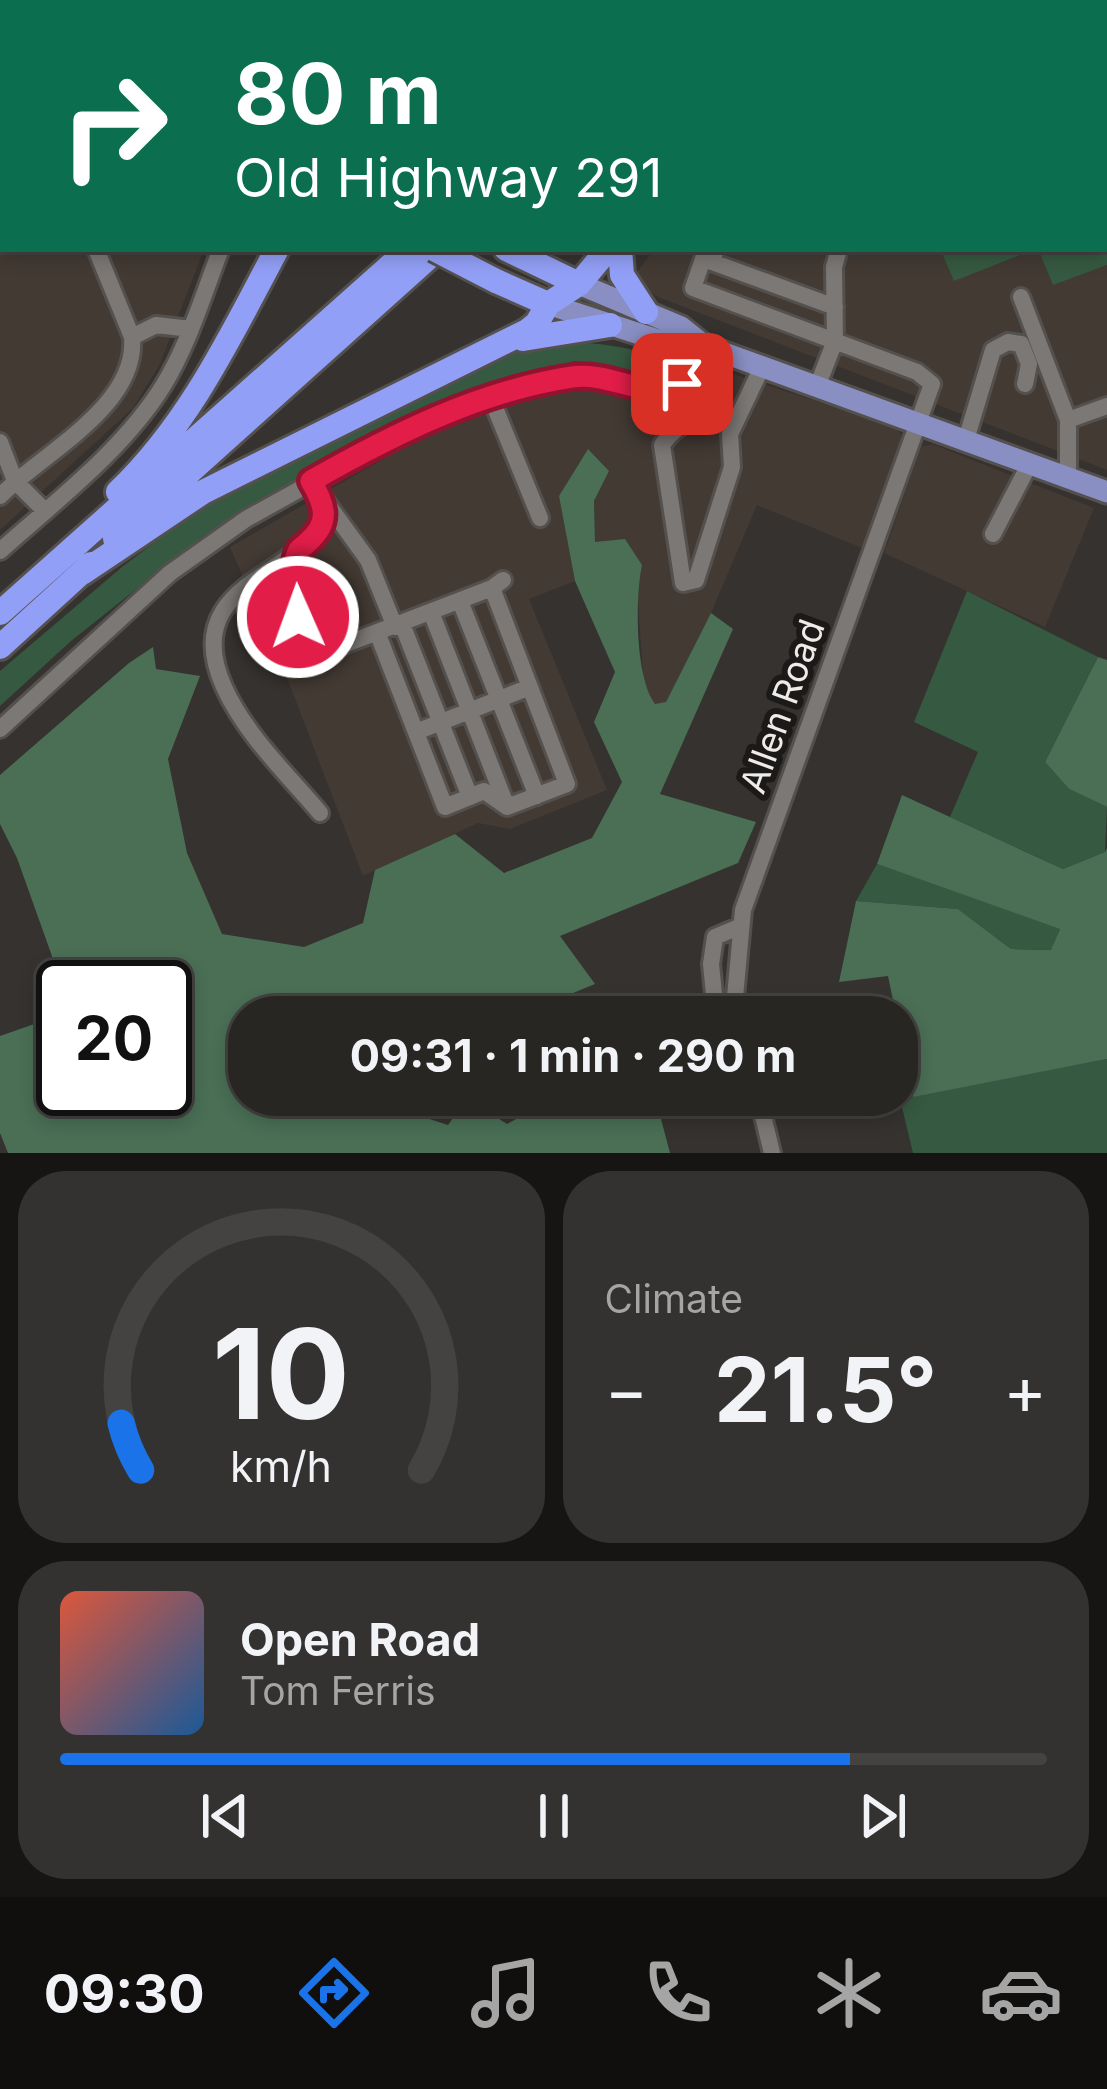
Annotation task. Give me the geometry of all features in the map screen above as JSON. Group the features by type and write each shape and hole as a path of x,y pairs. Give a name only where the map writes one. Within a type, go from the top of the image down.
{"highway":[{"path":"28,589 173,431 201,390 275,252"},
{"path":"0,613 407,252"},
{"path":"0,647 433,252"},
{"path":"442,252 548,304"},
{"path":"512,252 578,284"},
{"path":"82,573 203,492 537,323 548,304 578,284 605,252"},
{"path":"620,252 622,275 646,312"},
{"path":"492,348 545,333 610,326"}],"main road":[{"path":"578,284 681,327 705,346 1107,492"},
{"path":"548,304 685,349 705,346"}],"street":[{"path":"0,496 104,407 134,361 132,338 97,252"},
{"path":"0,550 148,407 191,329 219,252"},
{"path":"817,387 835,341 833,267 838,252"},
{"path":"835,307 714,256 703,259 693,288 927,376 932,389 920,424"},
{"path":"1021,297 1068,420 1068,477"},
{"path":"132,338 156,326 191,329"},
{"path":"966,440 993,350 1008,342 1021,344 1030,364 1025,384"},
{"path":"0,728 170,573 219,536 311,481 406,430 491,398 590,375 646,388 673,388 688,378 705,346"},
{"path":"735,419 692,418 662,445 681,579 687,584 696,580 732,467 730,434 735,419 762,367"},
{"path":"491,398 540,518"},
{"path":"1068,420 1107,406"},
{"name":"Allen Road","path":"735,996 743,910 920,424"},
{"path":"0,442 15,481 45,511"},
{"path":"993,534 1030,463"},
{"path":"311,481 368,560 391,628 416,732 445,807 484,791 507,807"},
{"path":"320,813 234,706 219,674 215,646 222,616 237,592 298,550 322,525 324,503"},
{"path":"298,550 298,617 312,657 498,584 567,784 507,807"},
{"path":"460,601 537,796"},
{"path":"431,612 507,807"},
{"path":"391,628 440,722 470,797"},
{"path":"416,732 530,686"},
{"path":"714,996 711,964 716,937 741,926"},
{"path":"763,1116 772,1153"}],"shaded area":[{"path":"0,252 203,252 160,364 133,408 0,530"},
{"path":"652,252 941,252 954,280 1039,252 1053,284 1107,265 1107,470 658,297 644,287 637,272"},
{"path":"706,365 897,428 903,438 862,548 757,505 666,702 655,705 644,690 637,586 642,565 595,543 594,501 609,471 588,449 559,496 575,581 529,599 607,790 510,829 478,823 363,876 289,683 230,547 404,447 502,402 574,386 666,403 683,396"},
{"path":"932,444 1094,508 1045,627 884,553 921,447"}],"green space":[{"path":"941,252 1028,252 954,281"},
{"path":"1039,252 1107,252 1107,265 1053,285"},
{"path":"551,342 630,349 675,366 668,376 658,378 575,361 509,376 426,409 203,536 71,641 0,706 0,671 205,504 425,391"},
{"path":"588,449 609,471 594,501 595,542 625,539 642,565 640,657 655,704 666,702 711,613 733,629 660,794 756,822 738,863 560,936 595,984 566,996 228,996 228,1116 424,1116 448,1125 455,1116 494,1116 507,1124 521,1116 660,1116 670,1153 8,1153 0,1133 0,1036 36,1023 36,1116 192,1116 192,960 53,960 0,824 0,775 153,647 156,669 200,676 168,759 187,853 222,934 304,947 363,923 375,870 455,834 504,873 592,838 622,782 594,722 615,672 575,581 559,496"},
{"path":"967,591 1098,657 1045,762 1069,789 1107,807 1105,852 1063,869 950,817 978,752 914,722"},
{"path":"1098,657 1107,660 1107,807 1069,789 1045,762"},
{"path":"902,795 1063,869 1107,848 1107,1059 918,1096 918,996 892,996 888,976 839,982 856,901 958,909 1011,949 1051,950 1060,929 877,864"},
{"path":"877,864 1060,928 1052,950 1011,949 958,909 856,901"},
{"path":"1107,1059 1107,1153 913,1153 904,1116 918,1116 918,1096"}],"route":[{"path":"298,617 298,550 325,519 324,503 311,481 406,430 480,401 556,380 590,375 662,390 682,384"}]}
